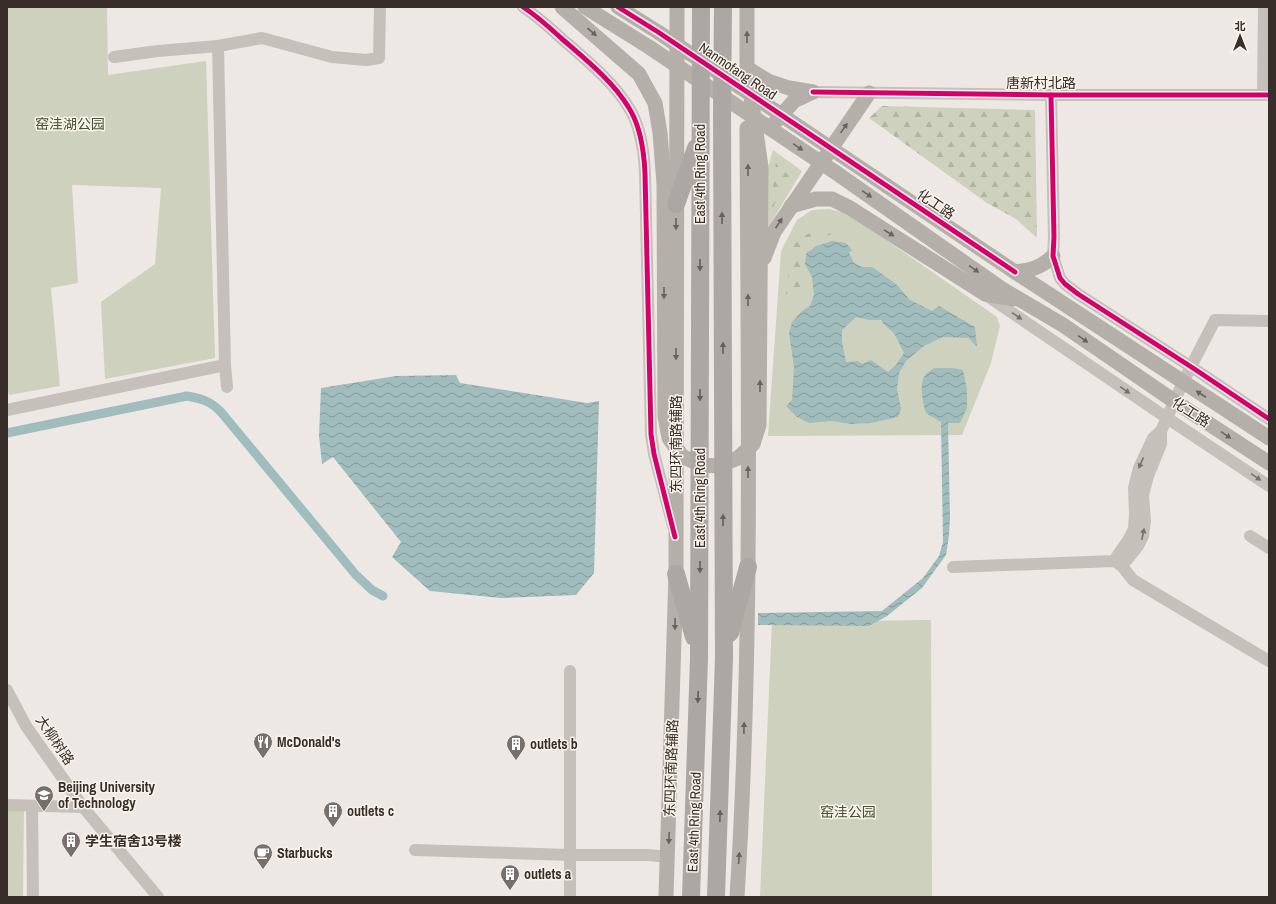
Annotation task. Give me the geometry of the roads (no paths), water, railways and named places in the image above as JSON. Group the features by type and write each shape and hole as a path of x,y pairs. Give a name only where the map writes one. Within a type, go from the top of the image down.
{"highway":[{"name":"East 4th Ring Road","path":"691,897 700,658 701,7"},
{"name":"East 4th Ring Road","path":"716,897 724,656 723,7"},
{"path":"676,204 701,134"},
{"path":"724,656 748,567"},
{"path":"676,574 700,658"}],"main road":[{"path":"562,7 639,74 655,103 660,133 664,184"},
{"name":"Nanmofang Road","path":"585,7 649,47 835,172"},
{"name":"Nanmofang Road","path":"618,7 845,157"},
{"path":"677,7 677,87 668,122 664,184 665,416 669,438 682,456 701,465 718,466 738,458 752,444 759,425 761,167 747,68"},
{"path":"737,897 742,814 748,567 747,7"},
{"path":"747,68 768,81 789,88 813,92"},
{"name":"东四环南路辅路","path":"666,897 676,574 677,87"},
{"path":"761,167 767,138 776,119 794,101 813,92"},
{"path":"760,267 774,232 870,93"},
{"name":"化工路","path":"845,157 1015,272 1269,438"},
{"name":"化工路","path":"835,172 1021,301 1063,325 1174,401 1269,463"},
{"path":"791,206 816,199 832,199 850,208 985,294 1021,301"},
{"path":"1015,272 1034,269 1048,262 1053,256"}],"street":[{"path":"114,57 158,51 218,46 262,38 332,57 366,60 380,58 380,7"},
{"path":"1264,7 1266,95"},
{"path":"528,9 580,54 618,93 630,108 638,128 644,151 645,173 651,434 654,454 675,537"},
{"path":"218,46 225,366 227,387"},
{"name":"唐新村北路","path":"813,92 1051,95 1266,95"},
{"path":"1051,95 1054,237 1053,256 1060,278 1078,294 1191,366 1269,419"},
{"path":"985,294 1269,486"},
{"path":"952,567 1118,563 1138,546 1143,536 1145,521 1143,495 1148,476 1161,444 1161,431 1183,382 1215,320 1269,321"},
{"path":"7,410 225,366"},
{"path":"1250,536 1269,548"},
{"path":"1118,563 1133,580 1269,661"},
{"path":"570,671 570,897"},
{"name":"大柳树路","path":"7,690 26,726 83,807 158,897"},
{"path":"7,805 83,807"},
{"path":"32,806 33,897"},
{"path":"415,850 570,854 648,854 668,857"}],"water":[{"path":"832,241 846,243 852,250 849,253 854,263 862,267 872,267 896,284 910,300 932,311 939,306 975,327 977,347 969,338 943,337 924,346 906,361 899,373 897,389 901,409 898,417 871,423 851,424 832,421 809,423 797,417 786,406 792,400 794,367 789,333 792,322 802,311 810,306 814,295 812,277 805,264 806,254 816,246","holes":["856,317 869,320 881,320 895,335 904,353 896,365 888,372 871,360 862,364 858,361 846,362 842,342 842,330"]},
{"path":"934,368 953,368 963,370 967,390 967,408 960,423 948,423 950,518 946,555 922,588 887,616 869,626 758,625 758,613 882,611 923,578 939,556 943,542 941,422 926,413 922,388 922,382 926,374"},
{"path":"456,375 460,383 587,403 599,401 594,573 576,595 501,598 430,591 392,557 401,542 333,457 322,464 319,436 321,388 396,376"}],"waterway":[{"path":"7,433 187,396 206,401 221,412 356,575 372,590 383,596"}],"place":[{"name":"McDonald's","path":"263,759"},
{"name":"outlets b","path":"516,761"},
{"name":"Beijing University of Technology","path":"44,812"},
{"name":"outlets c","path":"333,828"},
{"name":"学生宿舍13号楼","path":"71,858"},
{"name":"Starbucks","path":"263,870"},
{"name":"outlets a","path":"510,891"}],"park label":[{"name":"窑洼湖公园","path":"70,124"},
{"name":"窑洼公园","path":"848,812"}]}
